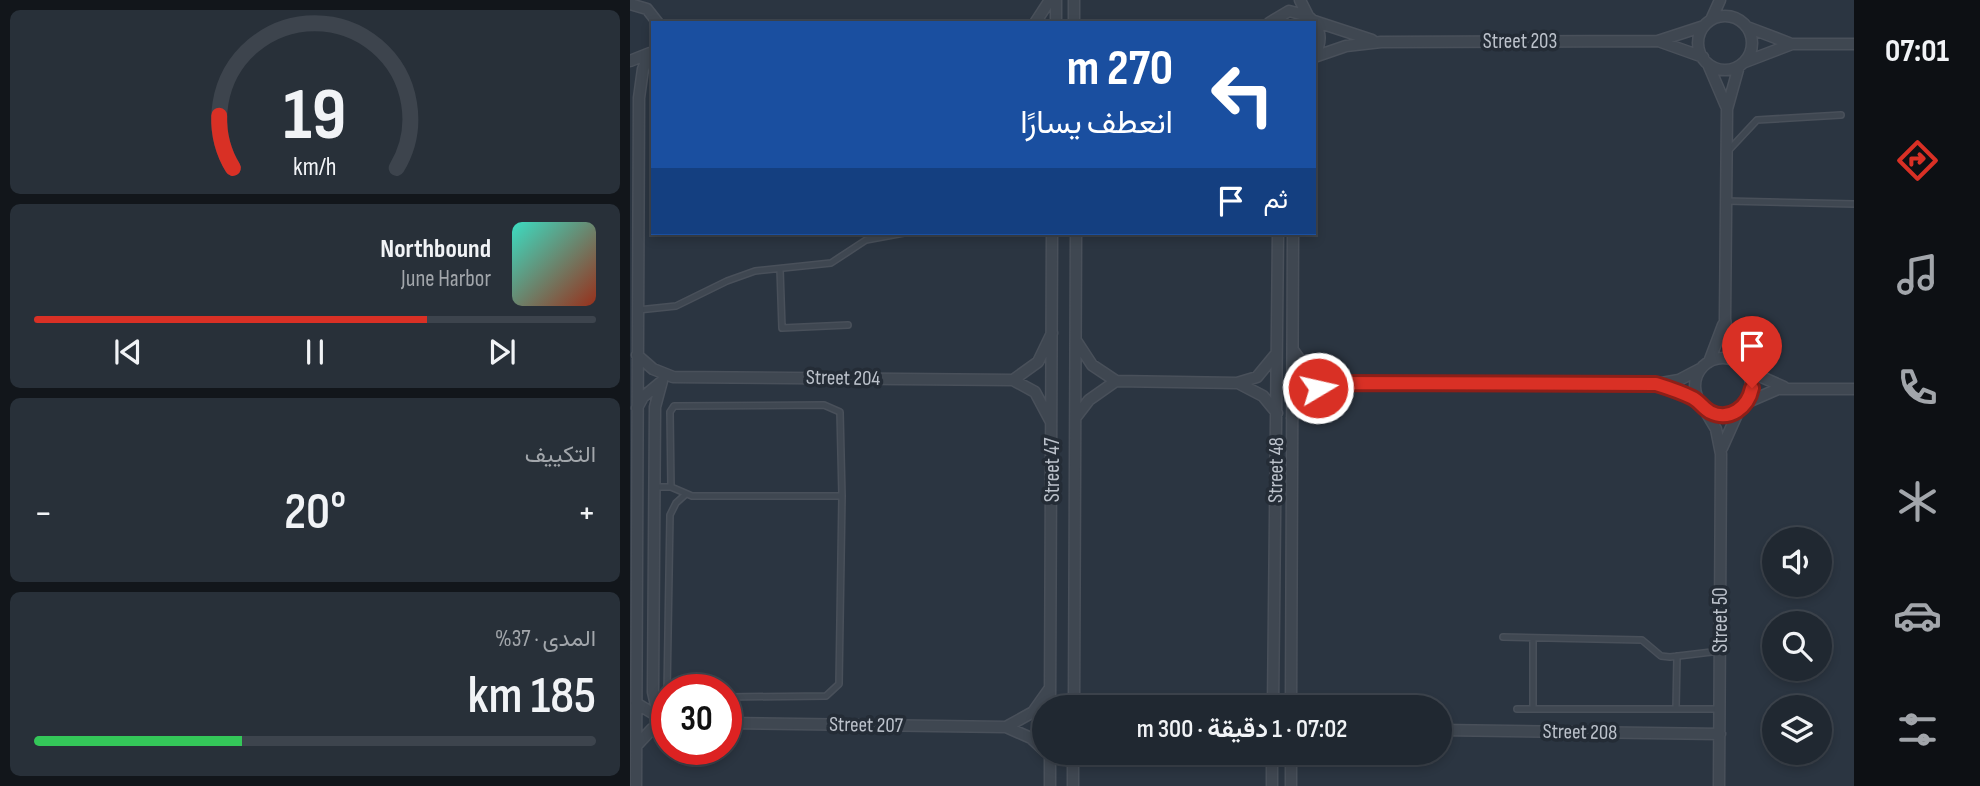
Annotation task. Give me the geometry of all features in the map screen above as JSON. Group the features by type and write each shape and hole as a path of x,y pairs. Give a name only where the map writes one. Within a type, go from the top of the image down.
{"street":[{"path":"1036,21 1050,0"},
{"path":"1056,0 1056,21"},
{"path":"1074,0 1074,21"},
{"path":"1300,0 1312,21"},
{"path":"1720,0 1699,42 1727,109"},
{"path":"630,4 651,12"},
{"path":"1272,21 1289,11 1311,18"},
{"path":"1708,23 1731,17 1747,27 1792,44 1854,44"},
{"name":"Street 203","path":"1311,18 1381,42"},
{"name":"Street 203","path":"1316,56 1346,46 1381,42 1658,41 1708,23"},
{"path":"1742,407 1752,388 1729,343 1725,319 1726,153 1727,109 1752,41 1747,27"},
{"path":"1316,30 1320,39 1316,51"},
{"name":"Street 203","path":"1658,41 1706,60"},
{"path":"1706,60 1723,70 1792,44"},
{"path":"630,61 651,53"},
{"path":"636,786 639,98 643,69 651,53"},
{"name":"Street 47","path":"1051,695 1052,235"},
{"name":"Street 47","path":"1074,695 1076,235"},
{"name":"Street 48","path":"1273,695 1278,235"},
{"name":"Street 48","path":"1292,695 1293,235"},
{"path":"1701,404 1696,379 1725,319"},
{"path":"1053,330 1038,362 1013,380 1035,392 1053,424"},
{"path":"1076,341 1092,365 1116,381 1237,383 1257,377 1266,370 1278,351"},
{"path":"1293,348 1307,370 1330,383 1656,384 1679,380 1725,358 1790,388"},
{"name":"Street 204","path":"637,355 653,369 673,377"},
{"name":"Street 204","path":"637,408 652,388 673,377 1013,380"},
{"path":"653,674 654,407 662,381"},
{"path":"1076,417 1089,400 1116,381"},
{"path":"1237,383 1264,396 1277,413"},
{"path":"1292,418 1307,396 1330,383"},
{"path":"1656,384 1720,415 1742,407 1766,392 1790,388 1854,389"},
{"name":"Street 50","path":"1701,404 1716,429 1721,454 1719,786"},
{"name":"Street 50","path":"1721,454 1727,431 1742,407"},
{"path":"1006,727 1033,712 1051,686"},
{"path":"636,703 651,713"},
{"name":"Street 207","path":"742,723 1006,727 1032,739"},
{"path":"637,745 651,730"},
{"name":"Street 208","path":"1452,730 1720,734"},
{"path":"1049,765 1050,786"},
{"path":"1073,765 1073,786"},
{"path":"1272,765 1272,786"},
{"path":"1291,786 1292,765"}],"lane":[{"path":"1726,153 1757,120 1841,115"},
{"path":"1726,201 1854,204"},
{"path":"638,310 676,306 743,275 831,263 866,240 893,235"},
{"path":"780,269 782,328 848,325"},
{"path":"671,487 670,412 674,405 824,405 839,412 842,496 839,684 826,696 742,697"},
{"path":"655,487 671,487 686,494 842,496"},
{"path":"667,674 670,515 686,494"},
{"path":"1503,637 1642,640 1661,656 1720,651"},
{"path":"1533,639 1533,709"},
{"path":"1676,708 1677,656"},
{"path":"1517,709 1720,709"}],"route":[{"path":"1318,388 1330,383 1656,384 1699,401 1703,407 1720,415 1739,410 1746,404 1752,388"}]}
